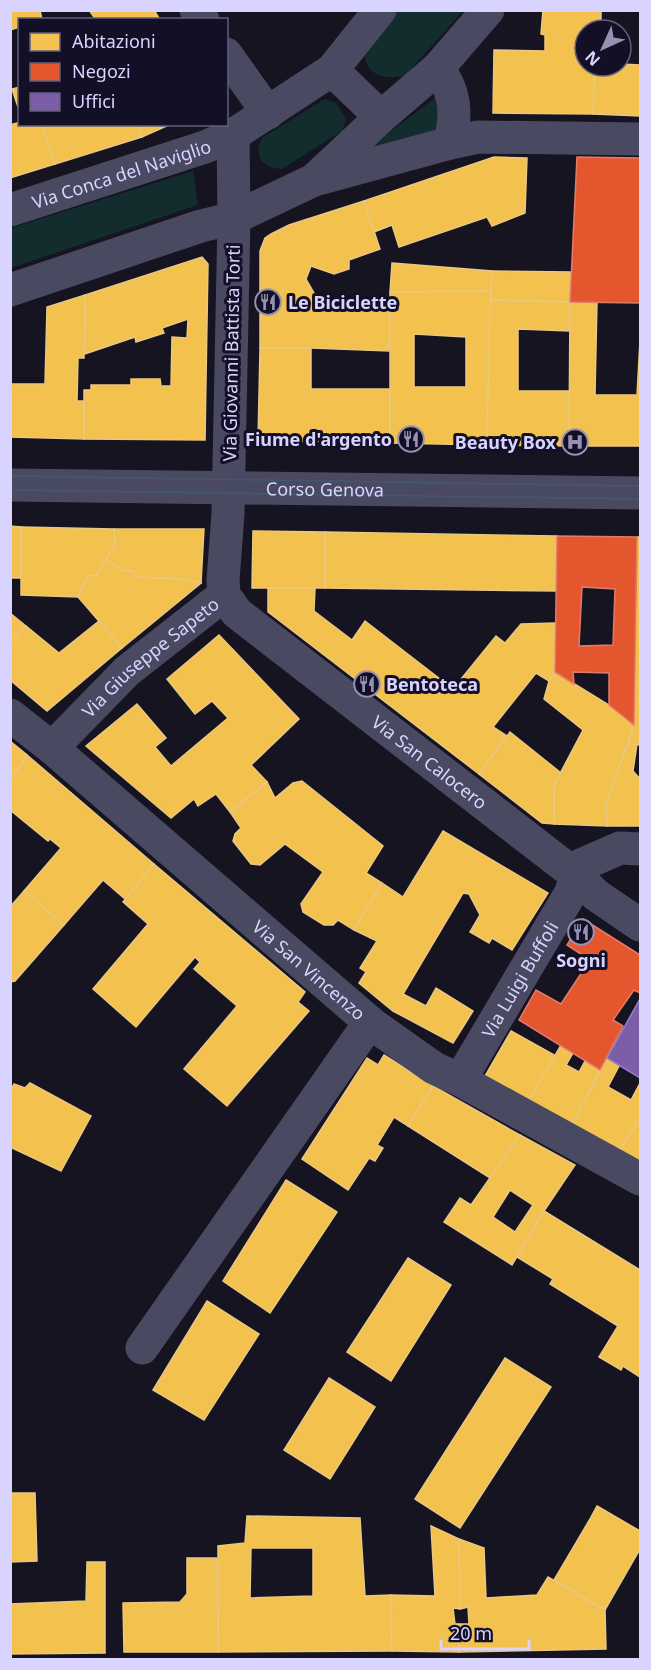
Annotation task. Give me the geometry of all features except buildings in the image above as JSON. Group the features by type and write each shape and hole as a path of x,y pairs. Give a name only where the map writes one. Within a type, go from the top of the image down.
{"street":[{"name":"Via Conca del Naviglio","path":"10,210 205,147 233,135 332,70 380,10"},
{"path":"314,180 381,117 438,68 488,10"},
{"path":"228,57 268,114"},
{"path":"438,68 447,81 453,103 455,121 450,143"},
{"path":"332,70 381,117"},
{"name":"Via Conca del Naviglio","path":"233,135 234,218"},
{"path":"10,290 201,226 234,218 314,180 450,143 478,137 640,139"},
{"name":"Via Giovanni Battista Torti","path":"228,489 234,218"},
{"name":"Corso Genova","path":"10,485 640,493"},
{"name":"Via Giuseppe Sapeto","path":"52,748 127,671 224,595 228,489"},
{"name":"Via San Calocero","path":"224,595 237,614 577,876 596,895 640,925"},
{"name":"Via San Vincenzo","path":"10,716 52,748 370,1022 435,1068 640,1179"},
{"path":"577,876 581,865 603,855 620,848 640,849"},
{"name":"Via Luigi Buffoli","path":"460,1080 570,894 577,876"},
{"path":"142,1348 370,1022"}],"green space":[{"path":"395,11 463,11 405,76 386,77 370,69 365,56 365,48 372,35"},
{"path":"436,97 444,123 434,137 349,163"},
{"path":"325,99 336,103 346,119 342,131 282,169 264,164 259,155 263,137"},
{"path":"193,171 198,205 11,268 11,228"}],"tram line":[{"path":"10,476 640,486"},
{"path":"10,490 640,499"}],"place":[{"name":"Le Biciclette","path":"268,302"},
{"name":"Fiume d'argento","path":"411,439"},
{"name":"Beauty Box","path":"575,442"},
{"name":"Bentoteca","path":"367,684"},
{"name":"Sogni","path":"581,932"}]}
